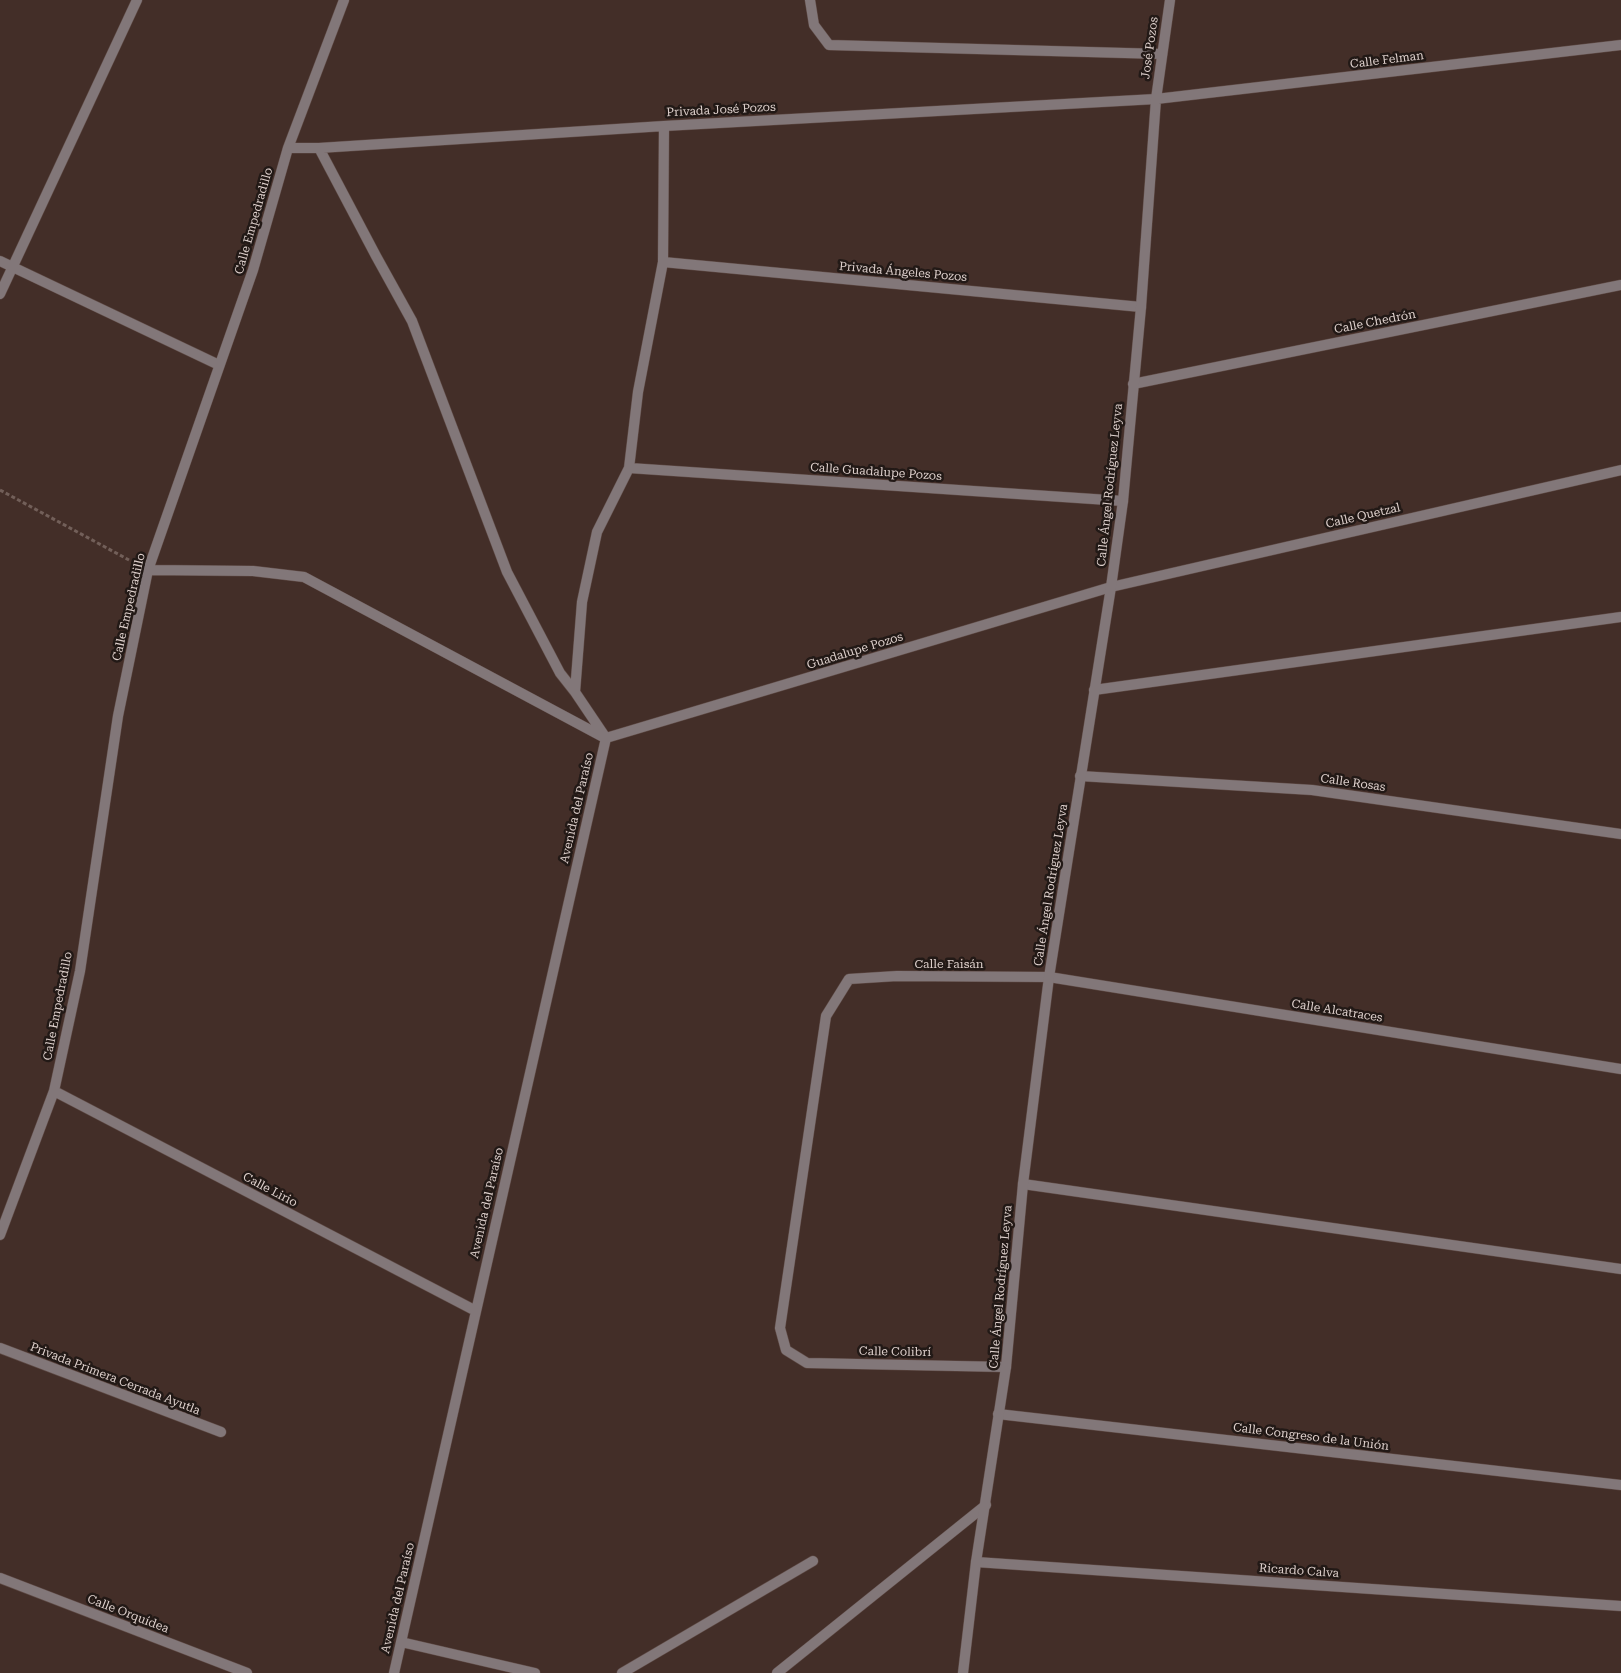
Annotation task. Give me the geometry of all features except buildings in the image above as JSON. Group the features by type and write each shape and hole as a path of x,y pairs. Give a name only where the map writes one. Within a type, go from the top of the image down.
{"street":[{"path":"0,294 137,0"},
{"name":"Calle Empedradillo","path":"0,1235 54,1091 80,971 118,716 148,570 253,270 288,148 344,0"},
{"path":"810,0 814,25 829,45 1162,54"},
{"name":"José Pozos","path":"1156,99 1170,0"},
{"name":"Calle Felman","path":"1156,99 1621,45"},
{"name":"Privada José Pozos","path":"288,148 319,148 664,126 1156,99"},
{"name":"Calle Ángel Rodríguez Leyva","path":"963,1673 976,1562 1006,1367 1023,1184 1049,977 1123,501 1141,307 1156,99"},
{"path":"575,692 582,602 597,532 629,468 638,392 663,262 664,126"},
{"path":"319,148 412,321 507,572 560,673 606,738"},
{"path":"0,261 219,365"},
{"name":"Privada Ángeles Pozos","path":"663,262 1141,307"},
{"name":"Calle Chedrón","path":"1133,384 1621,285"},
{"name":"Calle Guadalupe Pozos","path":"629,468 1123,501"},
{"name":"Calle Quetzal","path":"1111,587 1621,470"},
{"path":"148,570 253,571 304,577 606,738"},
{"name":"Guadalupe Pozos","path":"606,738 1111,587"},
{"path":"1094,690 1621,617"},
{"name":"Avenida del Paraíso","path":"394,1673 606,738"},
{"name":"Calle Rosas","path":"1080,776 1312,790 1621,834"},
{"name":"Calle Faisán","path":"786,1350 780,1328 826,1016 849,979 897,976 1049,977"},
{"name":"Calle Alcatraces","path":"1049,977 1621,1069"},
{"name":"Calle Lirio","path":"54,1091 476,1311"},
{"path":"1023,1184 1621,1269"},
{"name":"Privada Primera Cerrada Ayutla","path":"0,1348 221,1432"},
{"name":"Calle Colibrí","path":"786,1350 808,1363 1006,1367"},
{"name":"Calle Congreso de la Unión","path":"998,1414 1621,1486"},
{"path":"777,1673 986,1506"},
{"path":"622,1673 813,1561"},
{"name":"Ricardo Calva","path":"976,1562 1621,1606"},
{"name":"Calle Orquídea","path":"0,1578 247,1673"},
{"path":"401,1642 535,1673"}],"path":[{"path":"0,490 148,570"}]}
